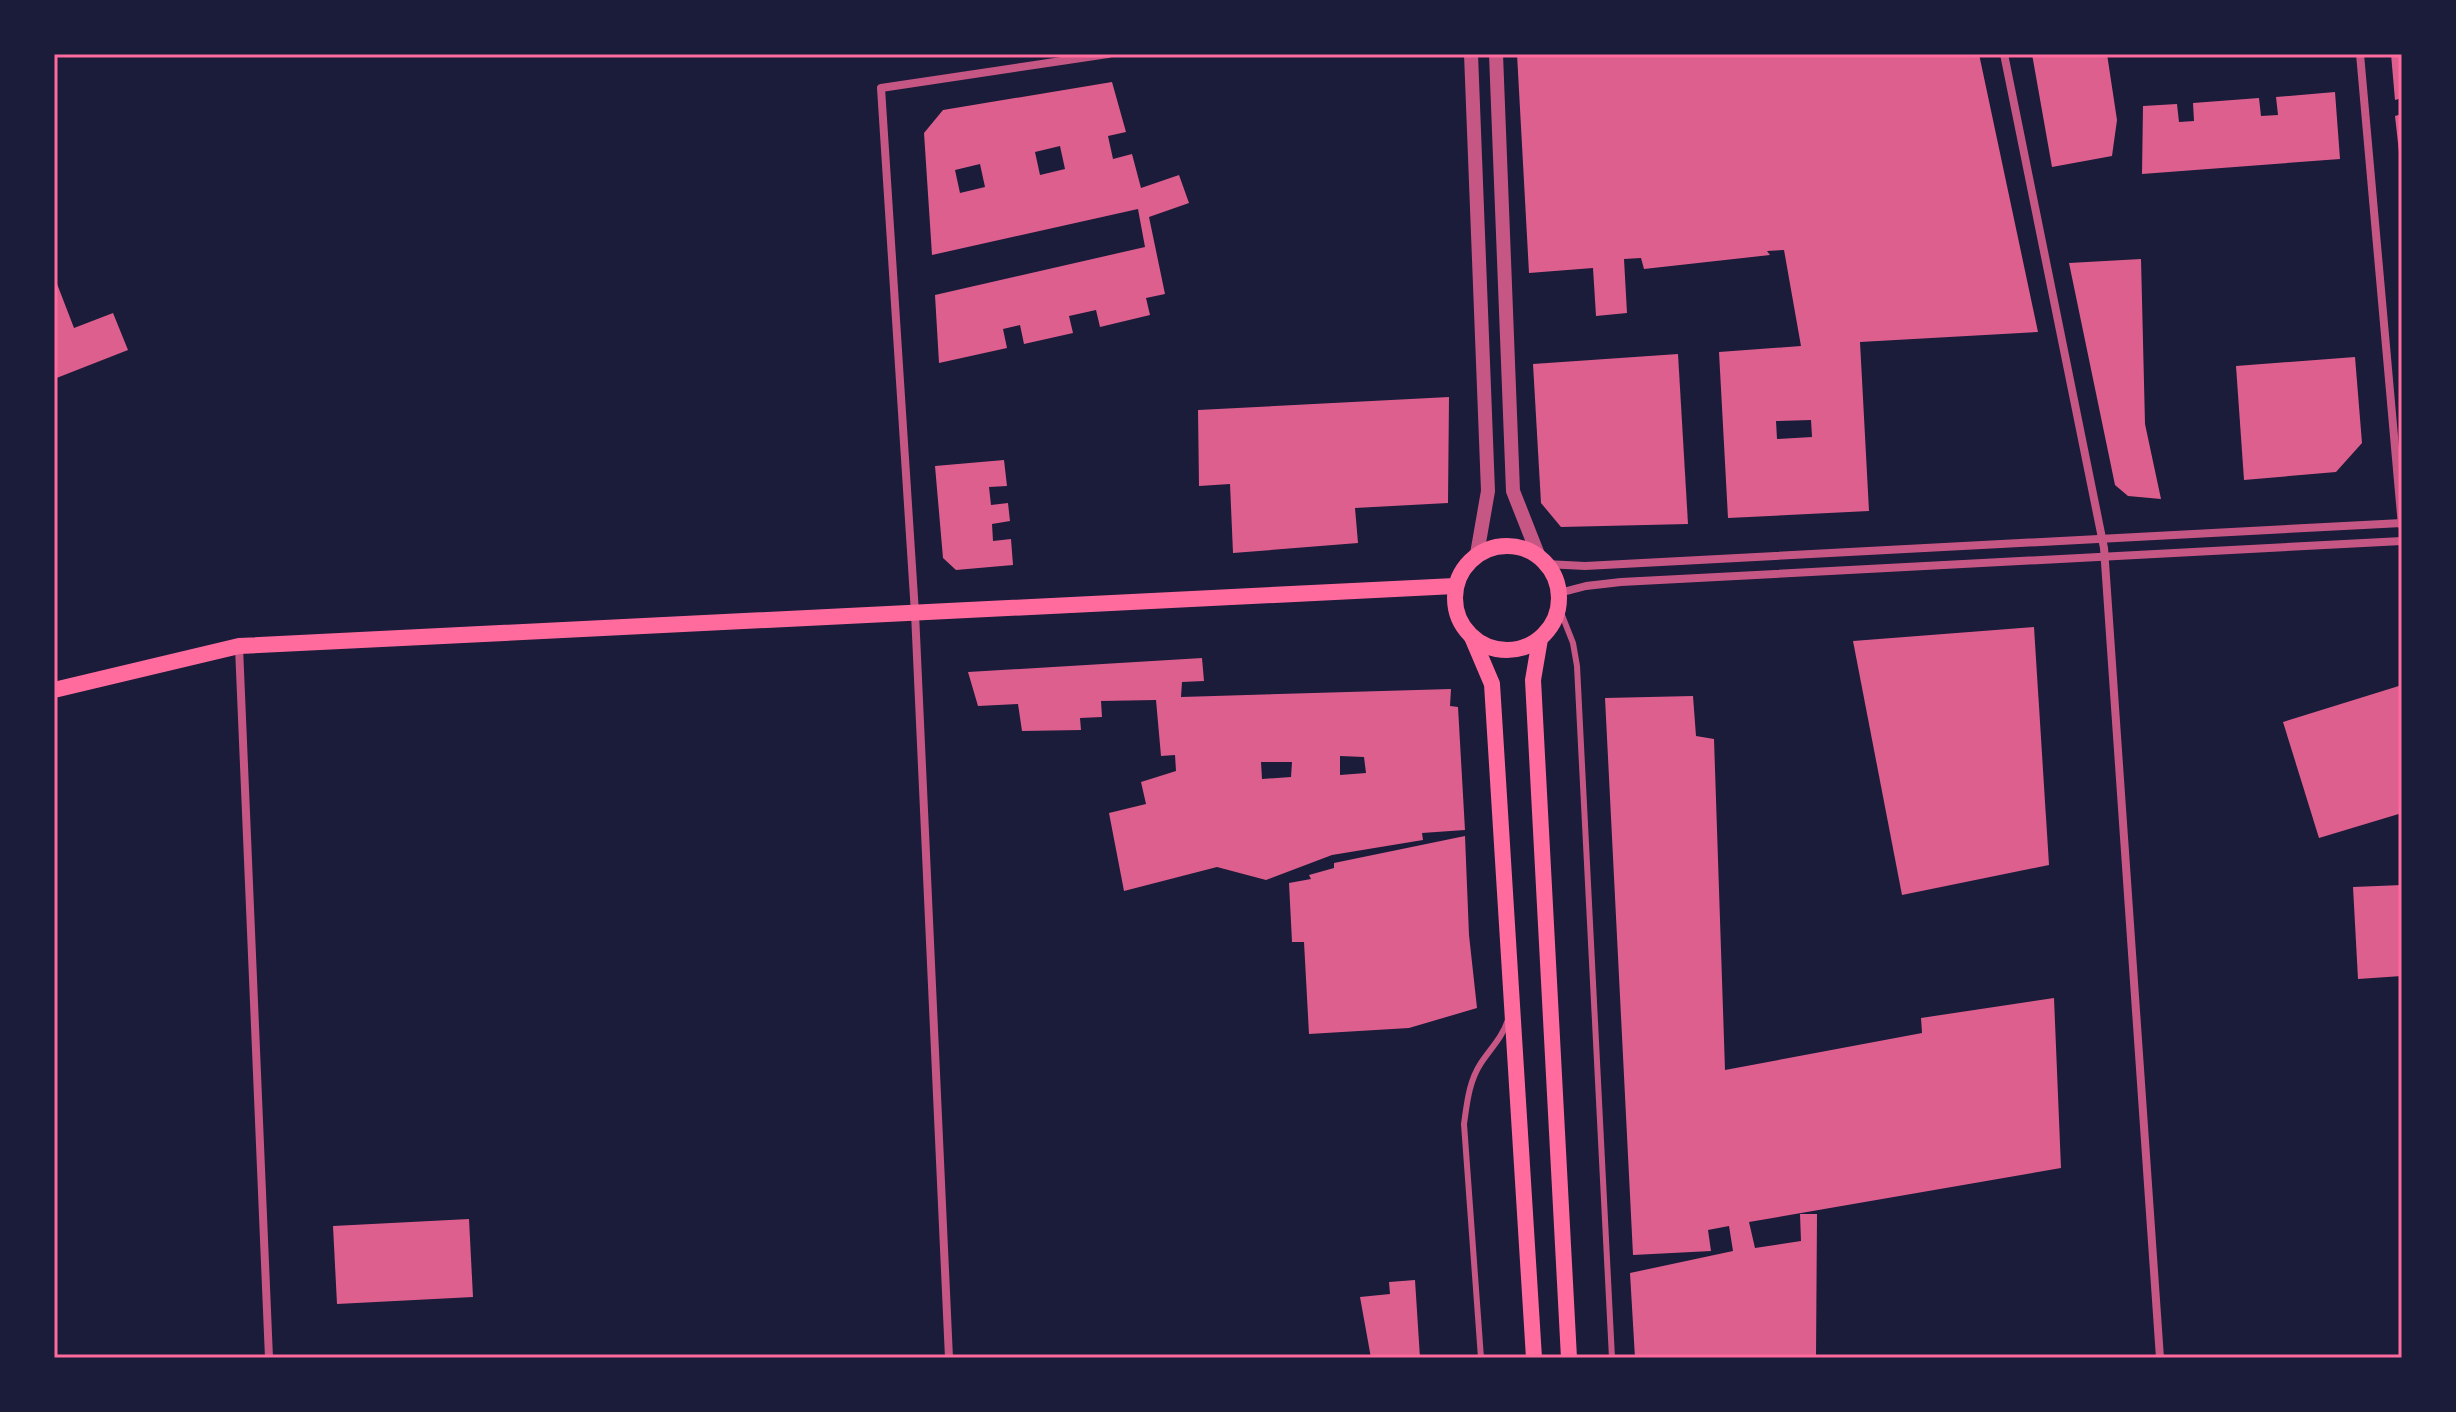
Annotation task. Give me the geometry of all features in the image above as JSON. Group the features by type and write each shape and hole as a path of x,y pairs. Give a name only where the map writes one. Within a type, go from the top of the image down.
{"main road":[{"path":"1472,637 1490,647 1509,650 1519,649 1540,639 1552,624 1559,599 1555,578 1543,560 1527,550 1508,546 1490,548 1477,554 1462,571 1454,597 1458,619 1472,637 1492,684 1534,1358"},
{"path":"54,690 239,646 1455,586"},
{"path":"1540,639 1533,680 1569,1358"}],"street":[{"path":"949,1358 915,613 881,88 1108,54"},
{"path":"1471,54 1488,491 1477,554"},
{"path":"1496,54 1513,491 1543,560 1585,566 2402,541"},
{"path":"2004,54 2103,548 2160,1358"},
{"path":"1559,599 1586,586 1621,582 2402,524 2360,54"},
{"path":"239,646 269,1358"}],"lane":[{"path":"1559,599 1577,666 1612,1358"},
{"path":"1481,1358 1464,1124 1469,1089 1480,1063 1504,1033 1512,1009"}],"building":[{"path":"1517,54 1979,54 2038,332 1860,342 1869,511 1728,518 1719,352 1801,346 1784,250 1767,251 1770,255 1644,269 1641,258 1624,259 1627,313 1596,316 1593,268 1529,273","holes":["1811,420 1812,437 1777,439 1776,421"]},
{"path":"2032,54 2107,54 2117,120 2112,156 2052,167"},
{"path":"2391,54 2402,54 2402,98 2395,100"},
{"path":"1112,82 1126,132 1108,136 1113,159 1132,154 1141,188 1179,175 1189,203 1149,217 1165,294 1146,298 1150,315 1100,327 1096,310 1069,316 1073,333 1024,344 1020,325 1003,329 1007,348 939,363 935,295 1145,247 1138,209 932,255 924,133 943,110","holes":["1060,146 1065,169 1040,175 1035,152","980,164 985,187 960,193 955,170"]},
{"path":"2335,92 2340,159 2142,174 2143,106 2177,104 2179,122 2194,121 2193,103 2259,98 2261,116 2278,115 2276,97"},
{"path":"2402,114 2402,161 2400,161 2395,116"},
{"path":"2141,259 2145,424 2161,499 2128,496 2115,485 2069,263"},
{"path":"54,276 74,328 113,313 128,350 54,379"},
{"path":"1678,354 1688,524 1561,527 1541,503 1533,364"},
{"path":"2355,357 2362,443 2336,472 2244,480 2236,366"},
{"path":"1449,397 1448,503 1355,508 1358,543 1233,553 1230,484 1199,486 1198,410"},
{"path":"1004,460 1007,486 989,487 991,505 1008,503 1010,521 992,524 993,541 1011,539 1013,565 956,570 943,558 935,466"},
{"path":"2034,627 2049,865 1902,895 1853,641"},
{"path":"1202,658 1204,681 1182,682 1181,697 1451,689 1450,706 1458,707 1465,830 1422,833 1423,840 1332,855 1266,880 1217,867 1124,891 1109,813 1146,804 1141,782 1176,771 1175,755 1161,756 1156,700 1101,701 1102,717 1080,718 1081,730 1022,731 1018,704 978,706 968,672","holes":["1340,756 1364,757 1366,773 1340,775","1261,762 1292,762 1291,777 1262,779"]},
{"path":"2402,685 2402,813 2319,838 2283,722"},
{"path":"1693,696 1696,736 1714,739 1725,1070 1922,1033 1921,1018 2054,998 2061,1168 1749,1222 1755,1248 1801,1241 1800,1214 1817,1214 1816,1358 1635,1358 1630,1273 1733,1251 1729,1226 1708,1230 1711,1251 1633,1255 1605,698"},
{"path":"1465,836 1469,935 1477,1008 1409,1028 1309,1034 1304,942 1292,942 1289,883 1311,879 1309,875 1334,868 1334,863"},
{"path":"2402,885 2402,976 2358,979 2353,887"},
{"path":"469,1219 473,1297 337,1304 333,1226"},
{"path":"1415,1280 1420,1358 1371,1358 1360,1297 1390,1294 1389,1282"}]}
